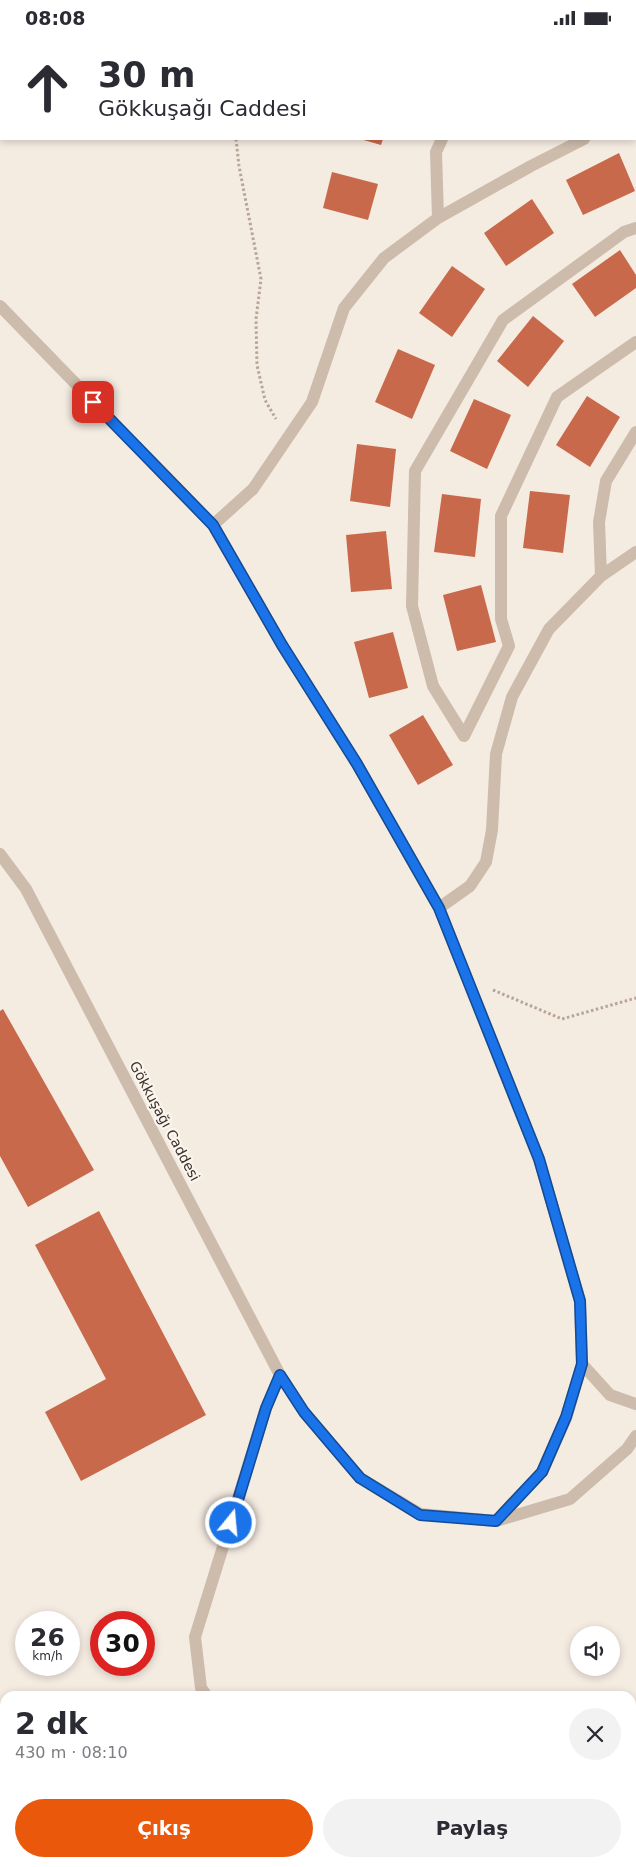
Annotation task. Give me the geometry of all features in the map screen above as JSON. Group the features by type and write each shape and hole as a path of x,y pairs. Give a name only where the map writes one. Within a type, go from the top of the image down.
{"street":[{"path":"438,218 436,152 442,140"},
{"path":"213,525 253,489 312,402 344,309 384,258 438,218 582,140"},
{"path":"636,228 624,232 503,320 415,471 412,607 433,686 464,736 509,646 501,619 501,516 557,397 636,342"},
{"path":"0,306 213,525 282,645 357,764 439,908 539,1159 580,1301 582,1364 566,1417 542,1472 496,1521"},
{"path":"601,576 599,522 606,481 636,432"},
{"path":"439,908 470,886 486,862 492,830 496,754 512,697 549,629 601,576 636,552"},
{"name":"Gökkuşağı Caddesi","path":"0,854 26,889 280,1375 304,1412 360,1478 420,1515 496,1521"},
{"path":"582,1364 610,1395 636,1404"},
{"path":"203,1691 201,1688 195,1637 266,1408 280,1375"},
{"path":"496,1521 570,1499 627,1449 636,1436"}],"path":[{"path":"236,140 239,166 260,279 256,319 257,365 265,400 287,439"},
{"path":"466,978 562,1019 636,998"}],"building":[{"path":"364,140 383,140 381,145"},
{"path":"619,153 635,191 583,215 566,180"},
{"path":"332,172 378,184 368,220 323,208"},
{"path":"532,199 554,233 506,266 484,233"},
{"path":"620,250 636,275 636,288 595,317 572,284"},
{"path":"452,266 485,289 452,337 419,313"},
{"path":"533,316 564,341 528,387 497,361"},
{"path":"398,349 435,365 412,419 375,402"},
{"path":"587,396 620,417 590,467 556,445"},
{"path":"474,399 511,415 487,469 450,451"},
{"path":"357,444 396,449 390,507 350,501"},
{"path":"530,491 570,495 563,553 523,548"},
{"path":"442,494 481,499 475,557 434,552"},
{"path":"386,531 392,589 351,592 346,535"},
{"path":"481,585 496,642 457,651 443,595"},
{"path":"393,632 408,688 369,698 354,642"},
{"path":"423,715 453,765 418,785 389,735"},
{"path":"3,1009 94,1170 28,1207 0,1156 0,1011"},
{"path":"99,1211 206,1415 81,1481 45,1412 106,1379 35,1245"}],"route":[{"path":"93,402 213,525 282,645 357,764 439,908 539,1159 580,1301 582,1364 566,1417 542,1472 496,1521 420,1515 360,1478 304,1412 280,1375 266,1408 231,1523"}]}
